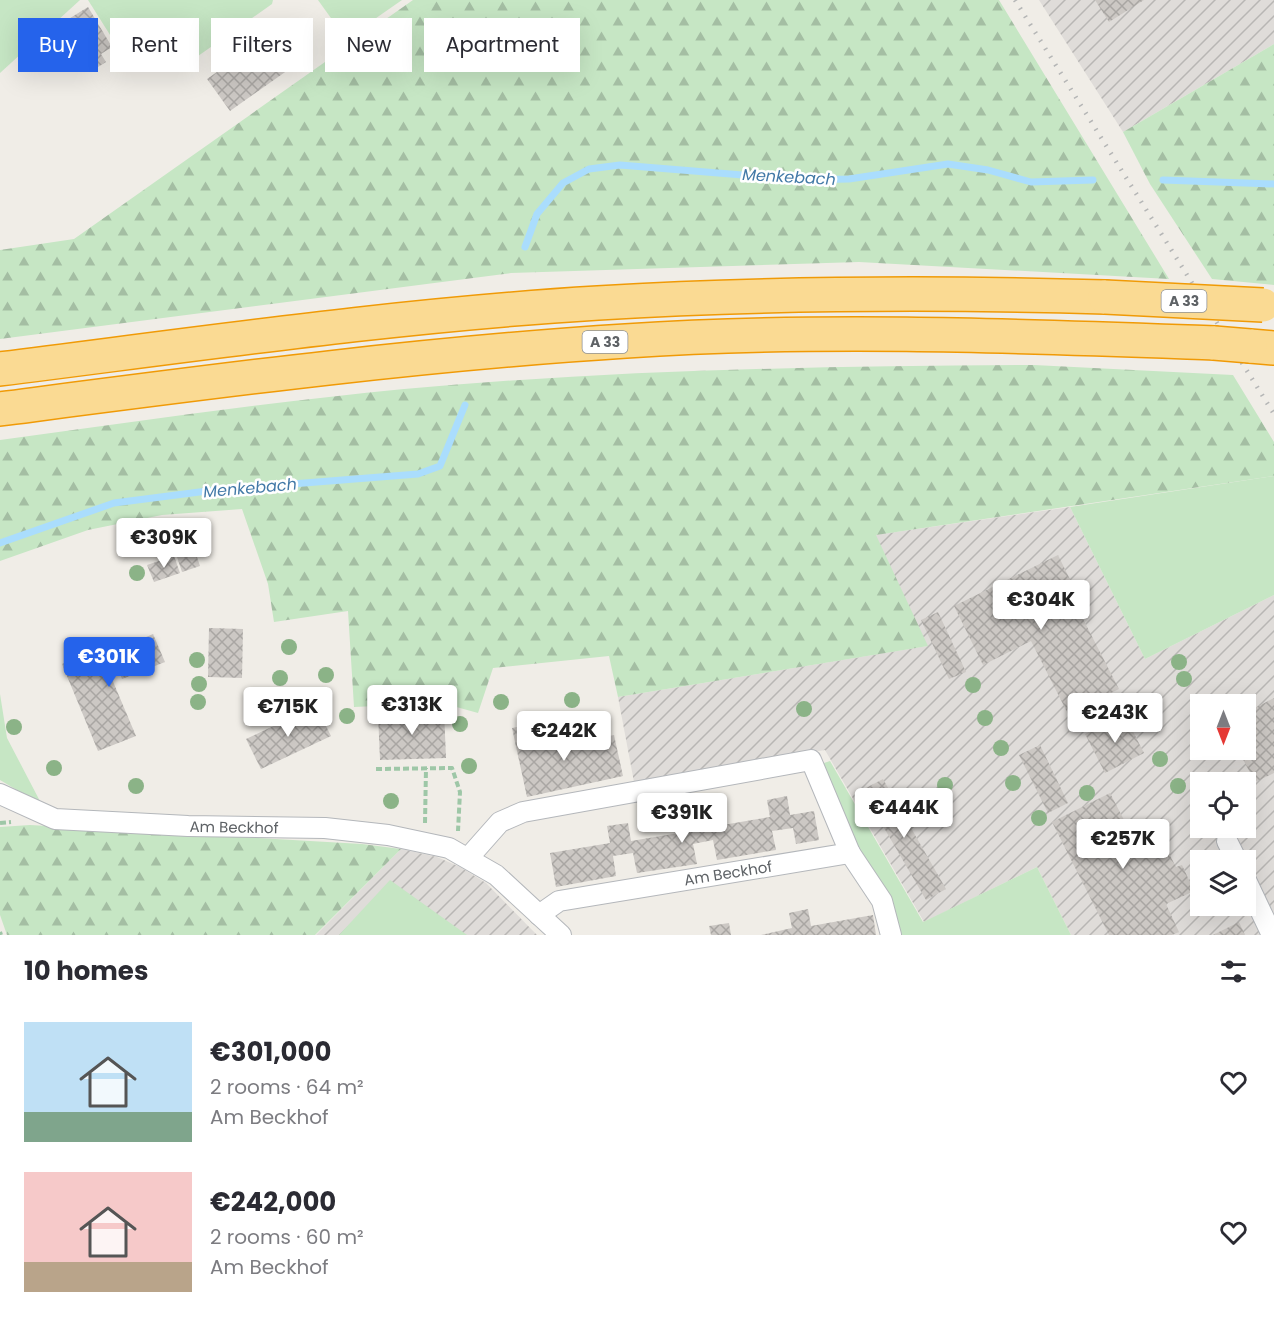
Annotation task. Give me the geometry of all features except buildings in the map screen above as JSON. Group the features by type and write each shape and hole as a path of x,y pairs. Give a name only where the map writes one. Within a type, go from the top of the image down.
{"highway":[{"name":"A 33","path":"8,368 419,318 598,303 938,293 1105,297 1269,306"},
{"name":"A 33","path":"0,409 355,366 627,341 803,334 956,334 1262,347"}],"street":[{"path":"469,857 500,822 523,812 811,760 850,853 882,901 891,935"},
{"name":"Am Beckhof","path":"0,794 55,819 189,826 325,828 424,842 449,848 469,857 496,875 561,935"},
{"path":"1227,841 1232,850"},
{"name":"Am Beckhof","path":"539,915 559,901 850,853"},
{"path":"1256,901 1272,935"}],"path":[{"path":"424,842 426,768"},
{"path":"376,769 452,768 460,792 458,832 449,848"}],"shaded area":[{"path":"1039,0 1274,0 1274,44 1123,132"},
{"path":"1070,507 1145,659 1274,595 1274,935 1071,935 1037,867 924,922 825,750 634,782 618,697 927,646 875,535"},
{"path":"401,849 437,857 460,867 486,883 537,935 316,935"}],"green space":[{"path":"0,0 80,0 60,18 18,18 18,57 0,73"},
{"path":"88,0 273,0 272,4 252,18 211,18 211,47 199,55 199,18 110,18 110,35"},
{"path":"318,0 402,0 376,18 331,18"},
{"path":"413,0 999,0 1169,279 859,262 511,273 0,339 0,250 74,239 325,62 325,72 412,72 412,18 387,18"},
{"path":"1274,44 1274,285 1212,279 1150,184 1123,132"},
{"path":"1034,365 1233,375 1274,442 1274,476 876,535 928,646 618,697 609,656 493,668 478,713 442,703 354,707 348,611 274,622 268,584 242,509 162,515 88,530 0,561 0,440 303,400 404,389 561,377 876,366"},
{"path":"1274,476 1274,595 1145,659 1070,507"},
{"path":"0,694 7,738 42,805 0,780"},
{"path":"830,761 923,922 1037,867 1071,935 897,935 821,764"},
{"path":"30,825 362,844 401,849 315,935 7,935 0,915 0,827"},
{"path":"390,880 467,935 339,935"}],"waterway":[{"name":"Menkebach","path":"525,247 537,214 563,183 589,169 620,165 803,180 849,179 948,164 988,170 1031,182 1093,180"},
{"name":"Menkebach","path":"1163,180 1274,184"},
{"name":"Menkebach","path":"0,543 114,503 215,490 418,474 440,466 465,405"}],"railway":[{"path":"1015,0 1274,414"}]}
